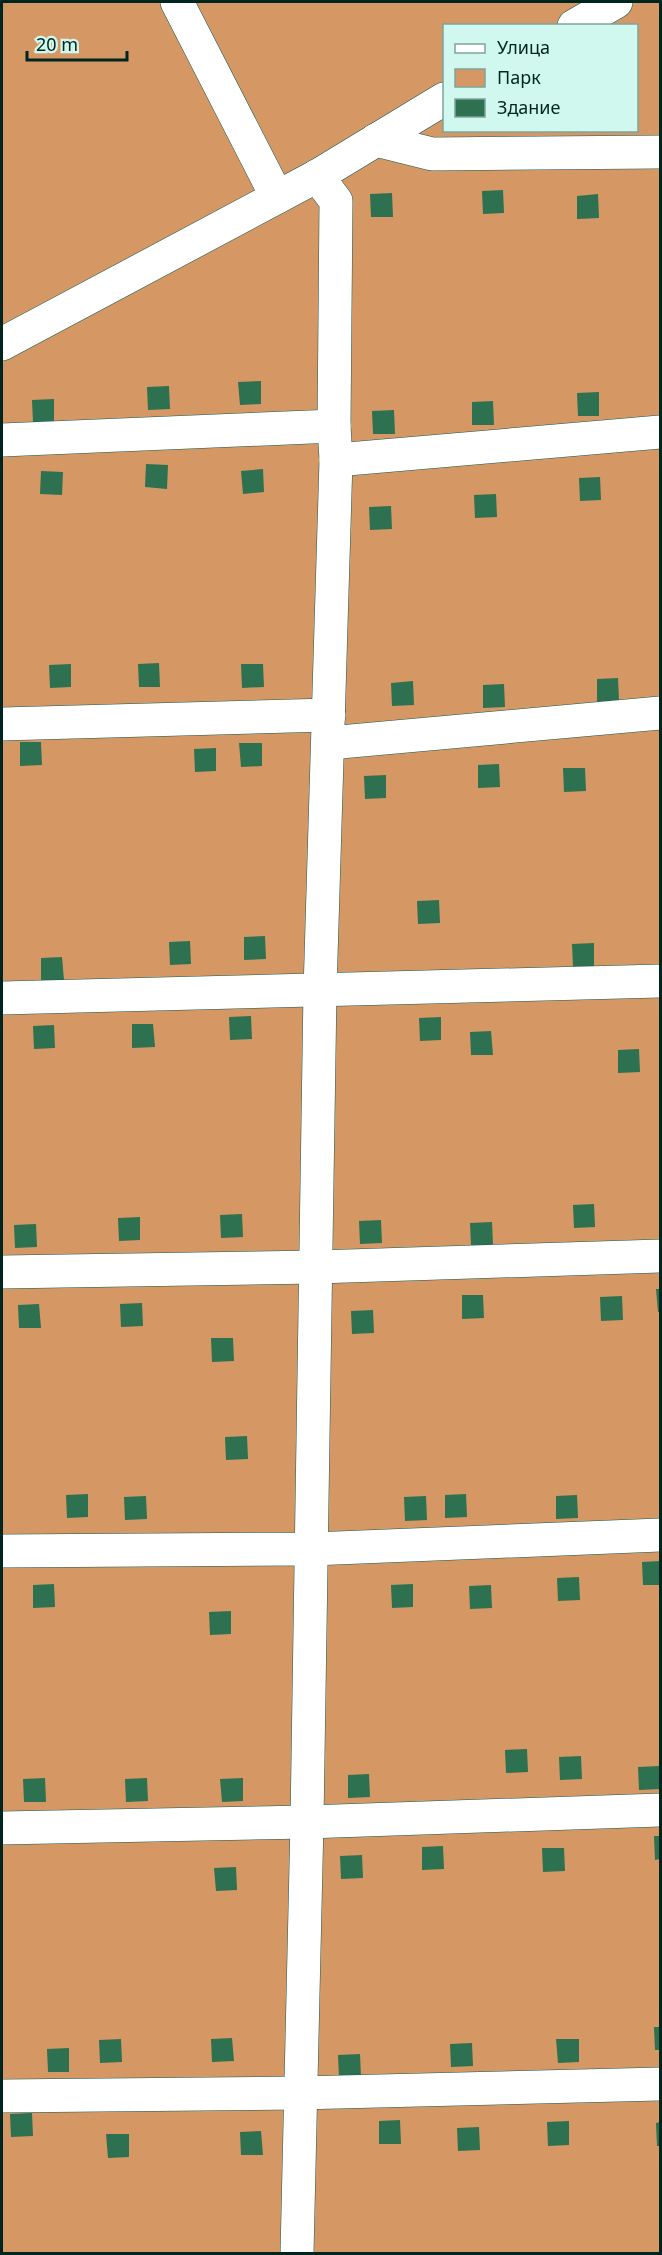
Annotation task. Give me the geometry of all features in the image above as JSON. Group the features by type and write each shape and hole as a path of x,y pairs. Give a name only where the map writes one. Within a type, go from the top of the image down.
{"lane":[{"path":"177,2 278,197"},
{"path":"578,24 616,2"},
{"path":"2,344 317,176 443,100"},
{"path":"375,140 432,154 660,152"},
{"path":"297,2253 312,1549 320,991 336,460 334,426 336,201 317,176"},
{"path":"2,440 334,426"},
{"path":"336,460 660,432"},
{"path":"2,724 329,729 660,713"},
{"path":"2,998 660,981"},
{"path":"2,1272 317,1267 660,1256"},
{"path":"2,1551 312,1549 660,1535"},
{"path":"2,1828 307,1822 660,1810"},
{"path":"2,2096 299,2093 660,2084"}],"green space":[{"path":"2,2 660,2 660,2253 2,2253"}],"building":[{"path":"503,190 504,213 483,214 482,191"},
{"path":"392,193 393,217 371,217 370,194"},
{"path":"598,194 599,218 577,219 577,196"},
{"path":"261,381 261,404 240,405 238,382"},
{"path":"169,386 170,409 148,410 147,387"},
{"path":"599,392 599,416 578,416 577,393"},
{"path":"54,399 54,423 33,423 32,400"},
{"path":"493,401 494,425 472,425 472,402"},
{"path":"394,410 395,434 373,434 372,411"},
{"path":"146,464 168,465 167,489 145,487"},
{"path":"263,469 264,492 243,494 241,471"},
{"path":"41,471 63,472 62,495 40,494"},
{"path":"600,477 601,500 580,501 579,478"},
{"path":"496,494 497,517 475,518 474,495"},
{"path":"391,506 392,529 370,530 369,507"},
{"path":"159,663 160,687 139,687 138,664"},
{"path":"71,664 71,687 50,688 49,665"},
{"path":"241,664 263,664 264,687 242,688"},
{"path":"618,678 619,701 597,702 597,679"},
{"path":"413,681 414,705 392,706 391,683"},
{"path":"504,684 505,707 483,708 483,685"},
{"path":"20,742 41,742 42,765 20,766"},
{"path":"239,743 262,743 262,766 241,767"},
{"path":"216,748 216,771 195,772 194,749"},
{"path":"499,764 500,787 478,788 478,765"},
{"path":"563,768 585,768 586,791 564,792"},
{"path":"386,775 386,798 365,799 364,776"},
{"path":"439,900 440,923 418,924 417,901"},
{"path":"265,936 266,959 244,960 244,937"},
{"path":"190,941 191,964 170,965 169,942"},
{"path":"594,943 594,966 573,967 572,944"},
{"path":"62,957 64,980 41,981 41,958"},
{"path":"251,1016 252,1039 230,1040 229,1017"},
{"path":"441,1017 441,1040 420,1041 419,1018"},
{"path":"132,1024 153,1024 155,1047 132,1048"},
{"path":"54,1025 55,1048 34,1049 33,1026"},
{"path":"491,1031 493,1055 471,1055 470,1032"},
{"path":"639,1049 640,1072 618,1073 618,1050"},
{"path":"594,1204 595,1227 574,1228 573,1205"},
{"path":"242,1214 243,1237 221,1238 220,1215"},
{"path":"140,1217 140,1240 119,1241 118,1218"},
{"path":"381,1220 382,1243 360,1244 359,1221"},
{"path":"492,1222 493,1245 471,1246 470,1223"},
{"path":"36,1224 37,1247 15,1248 14,1225"},
{"path":"656,1289 660,1289 660,1312 658,1312"},
{"path":"462,1295 483,1295 484,1318 462,1319"},
{"path":"622,1296 623,1320 601,1321 600,1297"},
{"path":"142,1303 143,1326 121,1327 120,1304"},
{"path":"39,1304 41,1328 19,1328 18,1305"},
{"path":"373,1310 374,1333 352,1334 351,1311"},
{"path":"211,1338 233,1338 234,1361 212,1362"},
{"path":"247,1436 248,1459 226,1460 225,1437"},
{"path":"88,1494 88,1517 67,1518 66,1495"},
{"path":"466,1494 467,1517 445,1518 445,1495"},
{"path":"577,1495 578,1518 556,1519 556,1496"},
{"path":"146,1496 147,1519 125,1520 124,1497"},
{"path":"426,1496 427,1520 405,1521 404,1497"},
{"path":"660,1561 660,1585 643,1585 642,1562"},
{"path":"579,1577 580,1600 558,1601 557,1578"},
{"path":"54,1584 55,1607 33,1608 33,1585"},
{"path":"413,1584 413,1607 392,1608 391,1585"},
{"path":"491,1585 492,1608 470,1609 469,1586"},
{"path":"231,1611 231,1634 210,1635 209,1612"},
{"path":"527,1749 528,1772 506,1773 505,1750"},
{"path":"581,1756 582,1779 560,1780 559,1757"},
{"path":"660,1766 660,1789 639,1790 638,1767"},
{"path":"369,1774 370,1797 348,1798 348,1775"},
{"path":"45,1778 46,1802 24,1802 23,1779"},
{"path":"147,1778 148,1801 126,1802 125,1779"},
{"path":"243,1778 243,1801 222,1802 220,1779"},
{"path":"654,1836 660,1836 660,1859 655,1860"},
{"path":"443,1846 444,1869 422,1870 422,1847"},
{"path":"542,1848 564,1848 565,1871 543,1872"},
{"path":"362,1855 363,1878 341,1879 340,1856"},
{"path":"236,1867 237,1890 216,1891 214,1868"},
{"path":"654,2027 660,2027 660,2050 655,2050"},
{"path":"232,2038 234,2061 212,2062 211,2039"},
{"path":"121,2039 122,2062 100,2063 99,2040"},
{"path":"556,2039 579,2039 579,2062 558,2063"},
{"path":"472,2043 473,2066 451,2067 450,2044"},
{"path":"69,2048 69,2072 48,2072 47,2049"},
{"path":"360,2054 361,2077 339,2078 338,2055"},
{"path":"32,2113 33,2136 11,2137 10,2114"},
{"path":"400,2120 401,2144 379,2144 379,2121"},
{"path":"569,2121 569,2145 548,2146 547,2122"},
{"path":"660,2122 660,2146 657,2146 656,2123"},
{"path":"479,2127 480,2150 458,2151 457,2128"},
{"path":"261,2131 263,2155 241,2155 240,2132"},
{"path":"106,2134 129,2134 129,2157 108,2158"}]}
